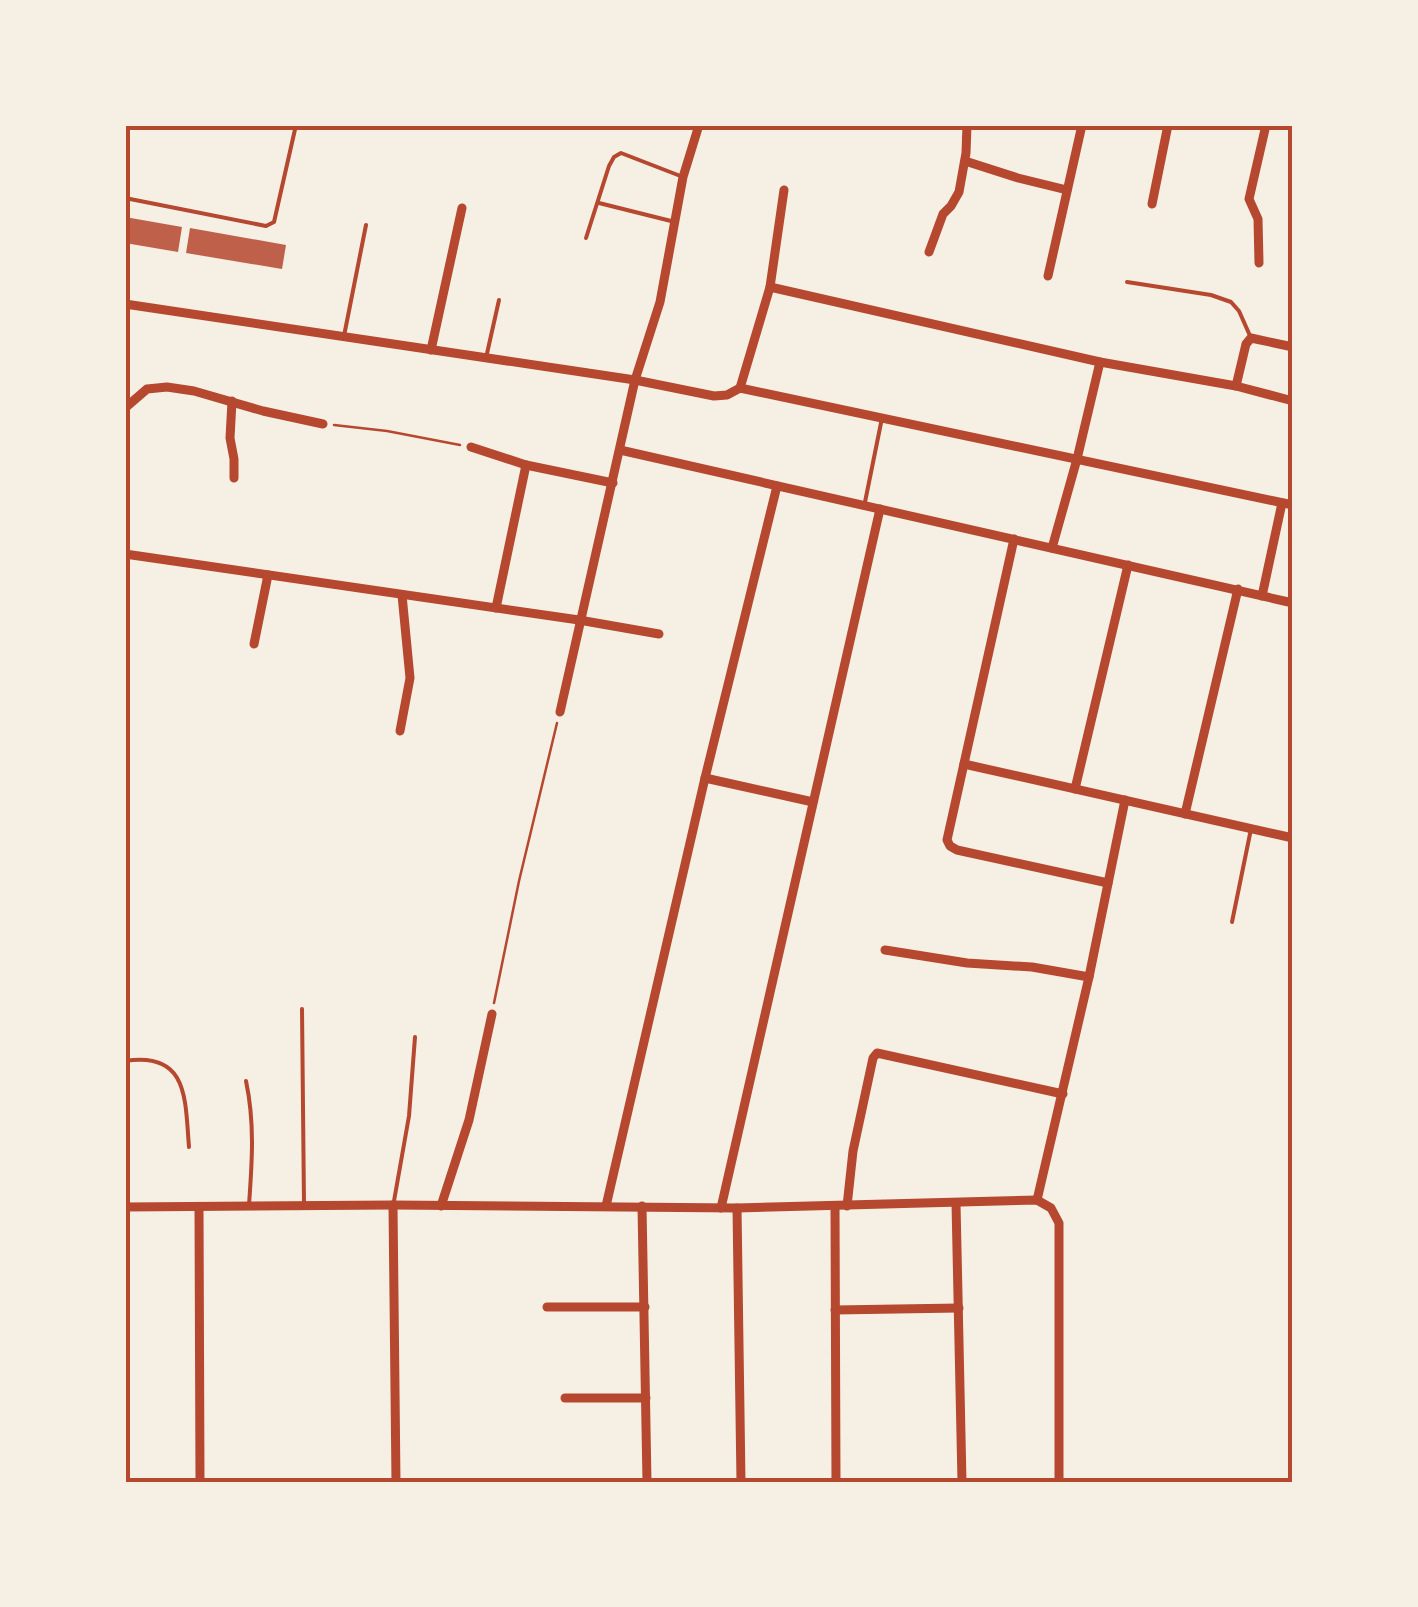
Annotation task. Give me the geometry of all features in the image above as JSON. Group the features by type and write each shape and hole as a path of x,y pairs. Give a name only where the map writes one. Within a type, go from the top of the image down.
{"street":[{"path":"560,712 635,380 660,302 682,178 699,125"},
{"path":"929,252 942,214 959,192 967,125"},
{"path":"1048,276 1082,125"},
{"path":"1152,204 1168,125"},
{"path":"1258,264 1258,219 1249,199 1266,125"},
{"path":"965,161 1068,190"},
{"path":"740,388 770,287 784,190"},
{"path":"431,350 462,208"},
{"path":"770,287 1293,401"},
{"path":"125,304 635,380 714,396 740,388 1288,504 1262,596"},
{"path":"1236,386 1251,338 1293,348"},
{"path":"1052,548 1100,362"},
{"path":"125,408 147,389 167,387 323,424"},
{"path":"232,401 234,478"},
{"path":"471,447 526,465 613,483"},
{"path":"620,450 1293,602"},
{"path":"496,608 526,465"},
{"path":"606,1206 777,486"},
{"path":"721,1208 880,509"},
{"path":"1014,539 947,840 958,850 1108,883"},
{"path":"125,554 659,634"},
{"path":"1075,789 1128,565"},
{"path":"254,644 268,575"},
{"path":"1185,814 1238,590"},
{"path":"400,730 410,678 402,594"},
{"path":"964,764 1293,838"},
{"path":"706,778 813,802"},
{"path":"1037,1200 1125,800"},
{"path":"885,950 1089,977"},
{"path":"441,1206 469,1120 492,1014"},
{"path":"848,1206 856,1135 877,1053 1063,1094"},
{"path":"125,1207 737,1208 1037,1200 1051,1208 1059,1224 1060,1482"},
{"path":"956,1204 962,1482"},
{"path":"198,1206 200,1482"},
{"path":"394,1206 396,1482"},
{"path":"642,1206 647,1482"},
{"path":"835,1206 836,1482"},
{"path":"737,1208 740,1482"},
{"path":"548,1307 646,1307"},
{"path":"835,1310 959,1308"},
{"path":"566,1398 646,1398"}],"lane":[{"path":"125,198 266,226 274,222 296,125"},
{"path":"586,238 609,166 621,153 682,178"},
{"path":"599,202 675,222"},
{"path":"344,336 366,225"},
{"path":"1128,282 1211,295 1231,302 1251,338"},
{"path":"486,358 499,300"},
{"path":"864,505 882,418"},
{"path":"1232,922 1251,829"},
{"path":"302,1009 304,1206"},
{"path":"394,1206 415,1038"},
{"path":"125,1061 155,1060 171,1068 184,1090 189,1147"},
{"path":"246,1081 252,1105 254,1150 249,1206"}],"path":[{"path":"323,424 387,430 471,447"},
{"path":"492,1014 560,712"}],"building":[{"path":"125,217 182,227 178,252 125,243"},
{"path":"190,228 286,245 282,269 186,253"}]}
